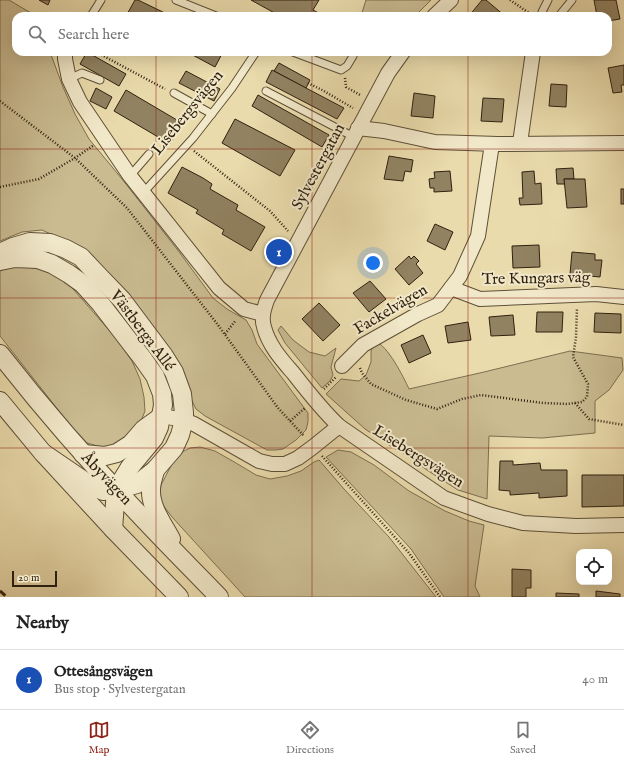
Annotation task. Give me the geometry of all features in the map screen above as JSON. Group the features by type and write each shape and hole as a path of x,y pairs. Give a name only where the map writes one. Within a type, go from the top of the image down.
{"street":[{"path":"438,12 451,0"},
{"path":"65,56 69,79 80,102 143,193 219,288 244,310 263,314"},
{"name":"Sylvestergatan","path":"267,300 388,73 400,56"},
{"path":"520,143 532,56"},
{"path":"356,133 384,132 435,142 492,144 624,142"},
{"name":"Fackelvägen","path":"342,366 363,345 418,314 438,305 460,276 478,236 492,144"},
{"name":"Västberga Allé","path":"0,253 30,242 50,243 81,257 122,300 174,372 182,394 184,412 184,420 180,435 174,448 155,470 138,484 116,490"},
{"name":"Västberga Allé","path":"0,261 15,258 38,259 64,270 83,284 100,303 155,376 162,394 163,405 160,427 154,438 130,467 116,490"},
{"name":"Tre Kungars väg","path":"450,288 480,299 596,294 624,297"},
{"name":"Lisebergsvägen","path":"267,300 263,314 264,327 272,346 314,400 339,426 444,498 488,514 523,523 576,526 624,525"},
{"name":"Åbyvägen","path":"0,354 54,421 83,454 219,597"},
{"name":"Åbyvägen","path":"0,401 44,453 113,529 179,597"},
{"path":"83,454 105,456 118,453 131,444 144,430 162,416 184,420 194,424 259,461 272,464 285,464 298,458 314,447 339,426"},
{"path":"44,453 93,487 103,491 116,490 113,529"},
{"path":"155,470 151,489 154,509 183,559"}],"lane":[{"path":"93,12 101,0"},
{"path":"176,0 206,12"},
{"path":"542,12 548,0"},
{"path":"562,12 572,0"},
{"name":"Lisebergsvägen","path":"143,193 187,146 232,88 253,56"},
{"path":"304,56 341,70 347,66 353,56"},
{"path":"69,79 82,73 100,80"},
{"path":"266,91 356,133"},
{"path":"174,93 212,114"},
{"path":"130,176 150,154"}],"path":[{"path":"510,0 527,12"},
{"path":"104,56 174,93"},
{"path":"346,80 346,87 353,92"},
{"path":"308,83 365,116"},
{"path":"0,101 75,158 127,208 225,334 278,408 409,553 440,597"},
{"path":"0,187 39,179 75,158 104,138"},
{"path":"187,146 270,211 288,231"},
{"path":"353,355 362,373 371,384 406,400 437,409 462,399 481,395 543,403 567,404 582,402 586,397 588,384 573,357 576,337 578,295"},
{"path":"225,334 244,310"},
{"path":"575,403 589,419 624,426"}],"shaded area":[{"path":"0,0 9,0 29,12 12,12 12,56 51,56 75,114 89,139 180,253 213,298 227,309 246,320 252,330 257,344 308,413 306,430 296,440 283,449 267,450 205,416 196,409 190,397 101,267 88,251 42,230 22,232 0,241"},
{"path":"366,0 431,0 419,12 362,12"},
{"path":"22,266 45,270 64,280 115,337 132,361 140,379 145,411 134,435 108,449 87,443 70,425 0,336 0,271"},
{"path":"281,326 293,340 309,352 325,356 336,348 331,367 333,375 330,381 322,388 285,343 278,330"},
{"path":"375,341 380,344 390,355 409,389 570,351 622,358 623,370 609,390 595,401 595,433 542,438 489,436 487,499 458,490 430,472 401,451 395,449 365,429 326,394 341,379 359,381 366,375 371,362 371,351"},
{"path":"200,447 215,451 256,475 270,479 287,476 301,471 319,460 389,537 436,597 245,597 172,517 159,500 161,485 173,462 182,452 190,448"},
{"path":"338,450 351,452 374,465 409,491 445,511 469,521 484,525 475,586 480,597 444,597 411,549 326,457"}],"building":[{"path":"39,0 50,0 48,5"},
{"path":"135,0 138,0 163,12 128,12"},
{"path":"251,0 319,0 313,10 317,12 273,12"},
{"path":"482,0 486,0 500,12 472,12"},
{"path":"594,0 616,0 620,19 612,20 612,12 596,12"},
{"path":"85,56 94,56 126,74 119,86 80,64"},
{"path":"194,56 221,56 215,67"},
{"path":"279,63 310,80 306,88 274,71"},
{"path":"624,65 624,85 621,85 622,92 613,93 608,68"},
{"path":"272,70 344,108 337,119 266,82"},
{"path":"186,71 220,89 214,101 179,83"},
{"path":"551,84 567,85 566,107 549,106"},
{"path":"96,88 112,97 106,109 90,101"},
{"path":"126,90 182,123 170,144 114,111"},
{"path":"414,93 435,96 433,118 411,116"},
{"path":"258,95 329,135 322,147 252,106"},
{"path":"483,98 504,99 502,122 481,121"},
{"path":"235,119 295,150 280,176 222,143"},
{"path":"389,156 413,160 411,172 405,171 403,181 384,179"},
{"path":"182,167 212,184 210,189 238,205 236,210 265,227 251,251 222,234 224,230 196,213 198,210 168,193"},
{"path":"573,168 574,179 564,179 565,184 557,184 556,169"},
{"path":"450,171 452,191 434,192 434,188 430,188 429,179 435,178 434,172"},
{"path":"534,171 535,184 541,183 542,204 520,205 519,198 523,198 522,172"},
{"path":"564,179 585,179 587,207 567,208"},
{"path":"621,189 624,189 624,204 621,204"},
{"path":"435,224 453,232 445,250 427,241"},
{"path":"539,245 540,267 513,268 512,246"},
{"path":"572,252 595,254 595,260 602,260 600,277 570,274"},
{"path":"409,256 411,259 414,256 419,261 416,264 423,273 409,285 395,269"},
{"path":"370,281 386,299 369,312 353,293"},
{"path":"319,303 340,325 323,341 302,319"},
{"path":"537,312 563,312 562,332 536,332"},
{"path":"595,313 621,314 621,333 594,332"},
{"path":"513,315 515,335 491,336 489,317"},
{"path":"468,322 471,340 448,343 445,326"},
{"path":"423,335 431,353 409,363 401,345"},
{"path":"392,437 400,441 396,447 389,443"},
{"path":"500,461 513,461 513,465 540,463 541,470 567,470 567,496 539,498 539,493 510,495 510,491 499,490"},
{"path":"582,475 624,475 624,506 582,507"},
{"path":"512,569 531,570 531,588 526,588 526,597 512,597"},
{"path":"596,591 620,594 620,597 596,597"},
{"path":"556,593 579,594 579,597 556,597"}],"railway":[{"path":"0,591 7,597"}],"place":[{"name":"Ottesångsvägen","path":"279,252"}]}
